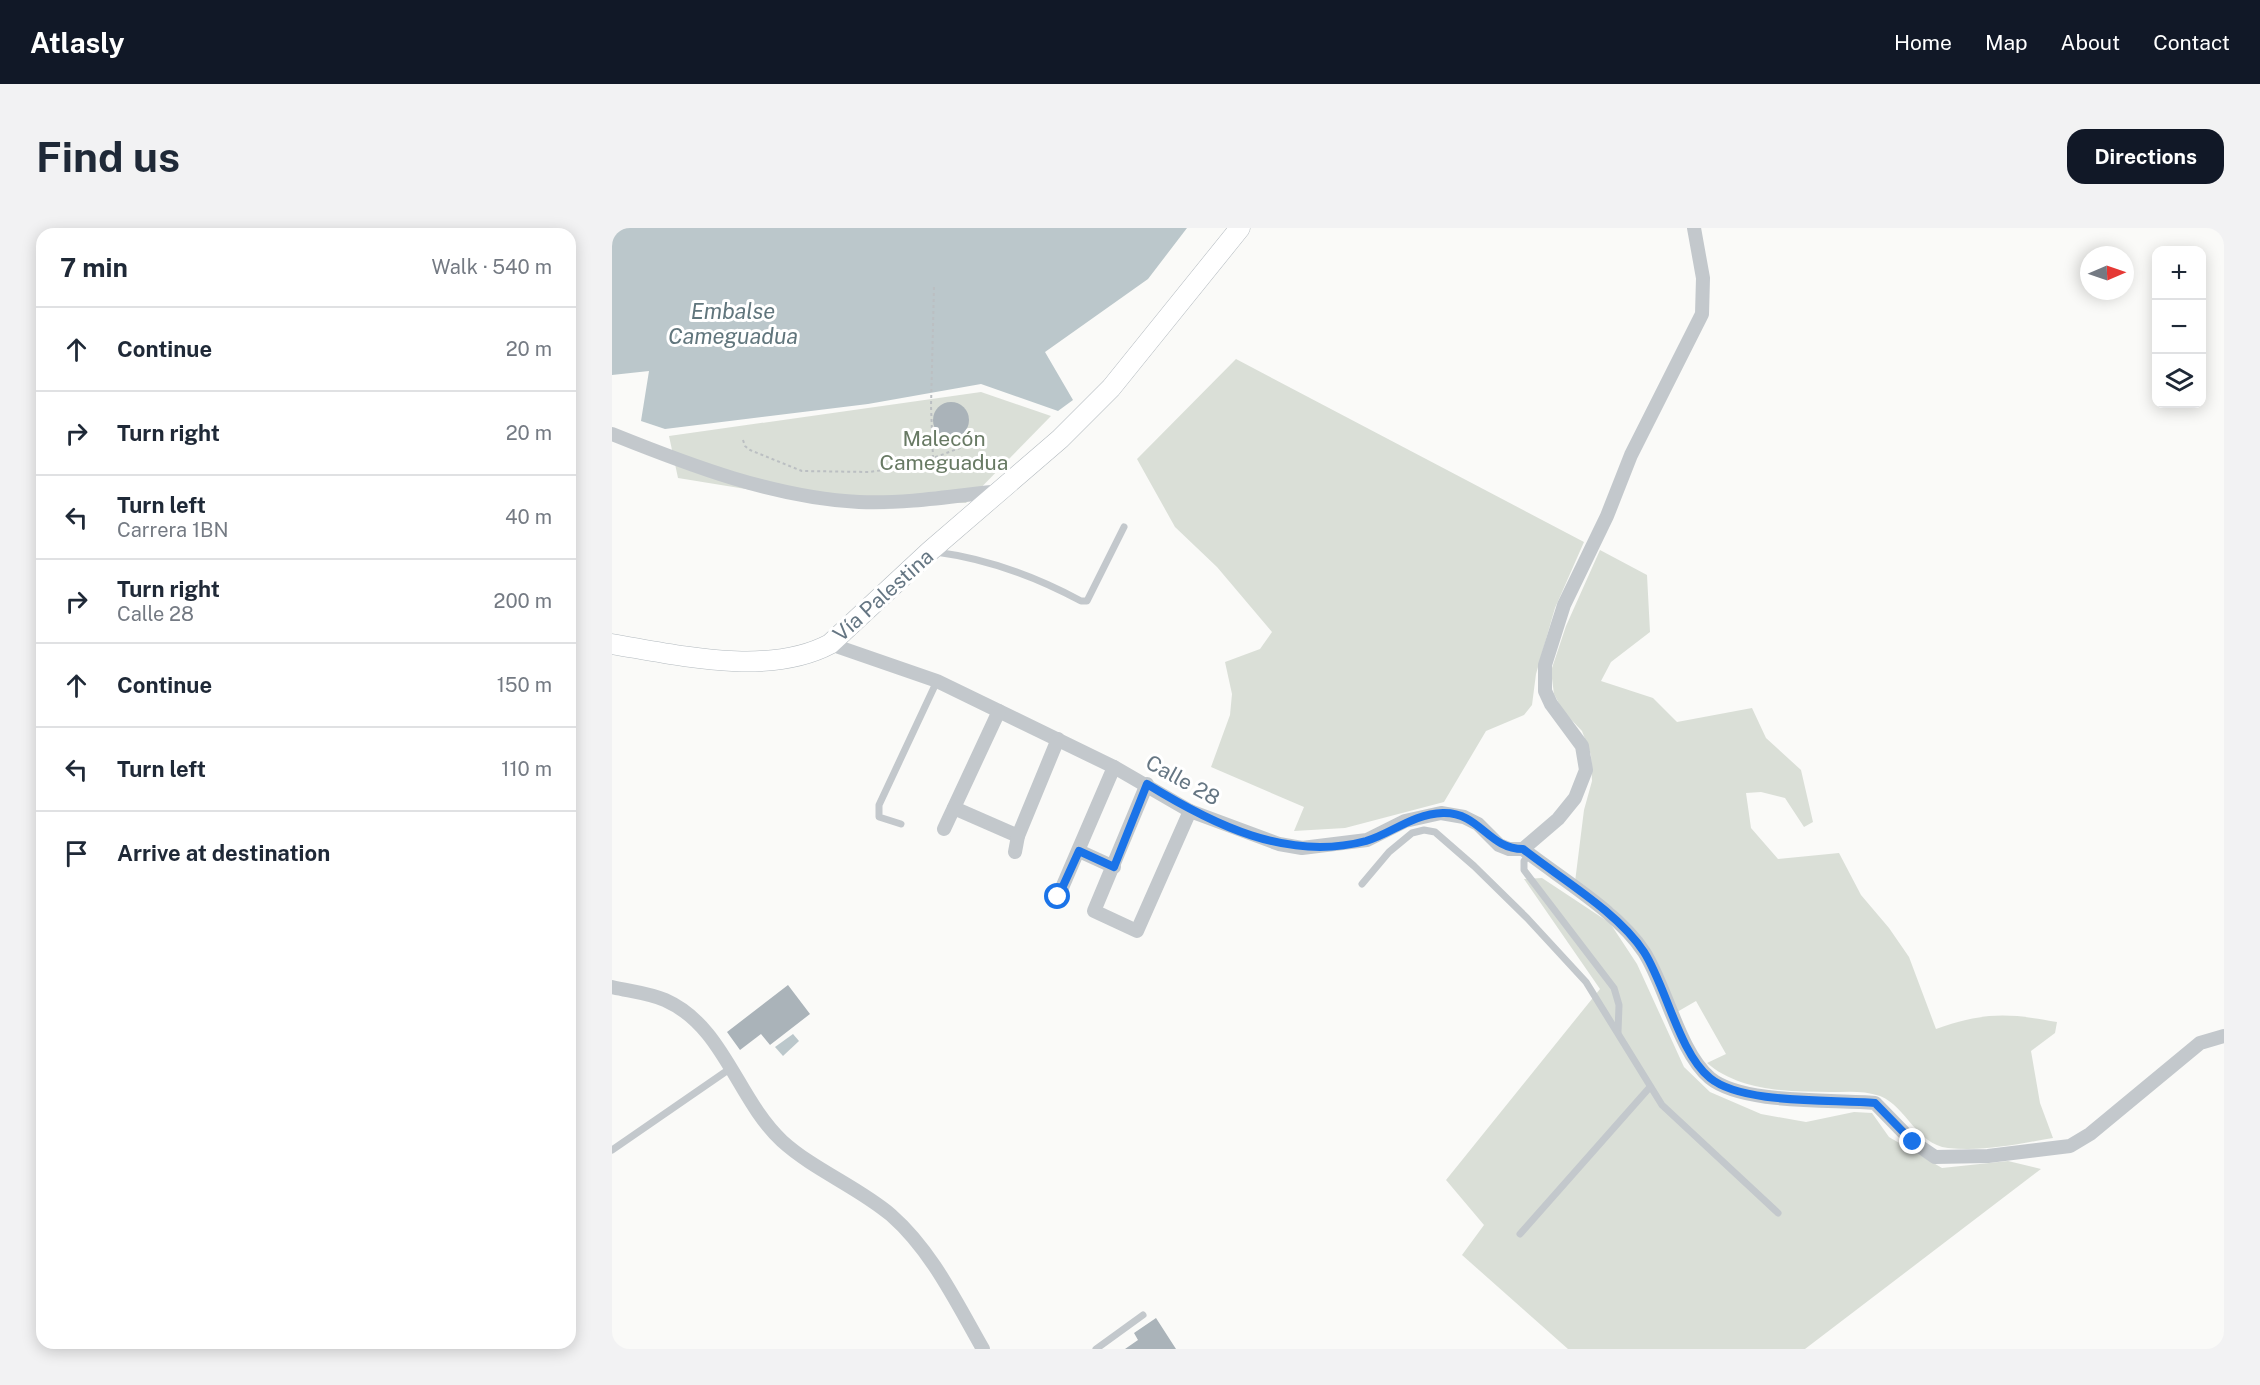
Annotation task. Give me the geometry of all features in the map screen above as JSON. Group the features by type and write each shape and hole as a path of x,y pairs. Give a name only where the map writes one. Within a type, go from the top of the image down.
{"main road":[{"name":"Vía Palestina","path":"612,644 736,661 815,652 830,644 1098,399 1139,356 1240,228"}],"street":[{"path":"1694,228 1703,278 1702,314 1650,413 1596,539 1564,605 1549,645 1544,678 1551,704 1582,746 1586,770 1575,798 1526,852 1616,918 1633,937 1651,966 1691,1053 1710,1078 1741,1092 1776,1099 1875,1103 1913,1142 1935,1157 1988,1156 2070,1146 2090,1134 2200,1043 2224,1036"},
{"path":"612,434 655,451 733,476 824,499 881,502 1000,491"},
{"name":"Calle 28","path":"830,644 937,681 1114,767 1147,784 1190,811 1279,844 1302,848 1367,840 1406,821 1441,813 1452,814 1478,824 1499,845 1526,852"},
{"path":"944,829 999,711"},
{"path":"1015,852 1018,836 1058,739"},
{"path":"1058,897 1114,767"},
{"path":"1147,784 1095,911 1137,931 1190,811"},
{"path":"954,808 1018,836"},
{"path":"1079,851 1114,867"},
{"path":"612,987 664,1000 698,1020 731,1068 759,1116 784,1142 890,1215 924,1248 983,1349"}],"lane":[{"path":"930,551 988,561 1087,601 1124,527"},
{"path":"901,824 879,817 879,805 937,681"},
{"path":"1362,884 1389,852 1412,833 1424,830 1435,832 1527,918 1586,982 1662,1105 1778,1213"},
{"path":"1526,852 1524,870 1614,988 1619,1005 1618,1033"},
{"path":"612,1150 731,1068"},
{"path":"1520,1234 1650,1086"},
{"path":"1096,1349 1143,1315"}],"path":[{"path":"933,458 931,406 934,287"},
{"path":"743,440 745,446 750,450 802,471 869,472 912,466 965,446"}],"green space":[{"path":"1236,359 1584,542 1555,608 1536,674 1532,705 1524,715 1486,731 1444,802 1345,828 1294,831 1304,807 1211,767 1230,715 1232,694 1225,662 1260,649 1272,632 1217,567 1175,527 1137,459"},
{"name":"Malecón Cameguadua","path":"981,392 1051,416 966,503 807,499 678,478 669,436"},
{"path":"1600,550 1647,575 1650,632 1611,662 1601,681 1653,698 1677,722 1752,708 1766,738 1801,770 1813,822 1804,827 1785,798 1761,792 1746,793 1751,828 1778,859 1839,853 1861,895 1889,928 1909,957 1936,1029 1968,1019 1996,1016 2057,1022 2055,1033 2031,1051 2040,1103 2053,1138 1987,1148 1948,1148 1928,1140 1898,1108 1880,1096 1861,1092 1765,1088 1734,1079 1707,1063 1726,1054 1696,1001 1677,1012 1645,944 1614,909 1575,882 1584,810 1592,781 1591,755 1582,731 1563,711 1554,694 1551,671 1566,626"},
{"path":"1542,878 1610,923 1637,964 1684,1067 1710,1092 1761,1114 1806,1122 1854,1112 1872,1113 1889,1137 1942,1168 2008,1161 2041,1169 1805,1349 1568,1349 1462,1255 1484,1225 1446,1180 1600,989 1524,879"}],"water":[{"name":"Embalse Cameguadua","path":"612,228 1187,228 1148,279 1045,352 1073,400 1058,411 981,384 868,404 665,429 641,421 649,371 612,375"},
{"path":"793,1034 799,1041 783,1056 775,1047"}],"building":[{"path":"951,402 964,407 969,420 964,433 951,438 938,433 933,420 938,407"},
{"path":"788,985 810,1014 770,1045 761,1034 740,1050 727,1032"},
{"path":"1156,1318 1176,1349 1125,1349 1138,1340 1134,1333"}],"route":[{"path":"1058,897 1079,851 1114,867 1147,784 1190,811 1214,822 1279,844 1302,848 1367,840 1406,821 1441,813 1464,817 1478,824 1499,845 1509,849 1523,849 1616,918 1645,953 1691,1053 1710,1078 1741,1092 1776,1099 1875,1103 1913,1142"}]}
